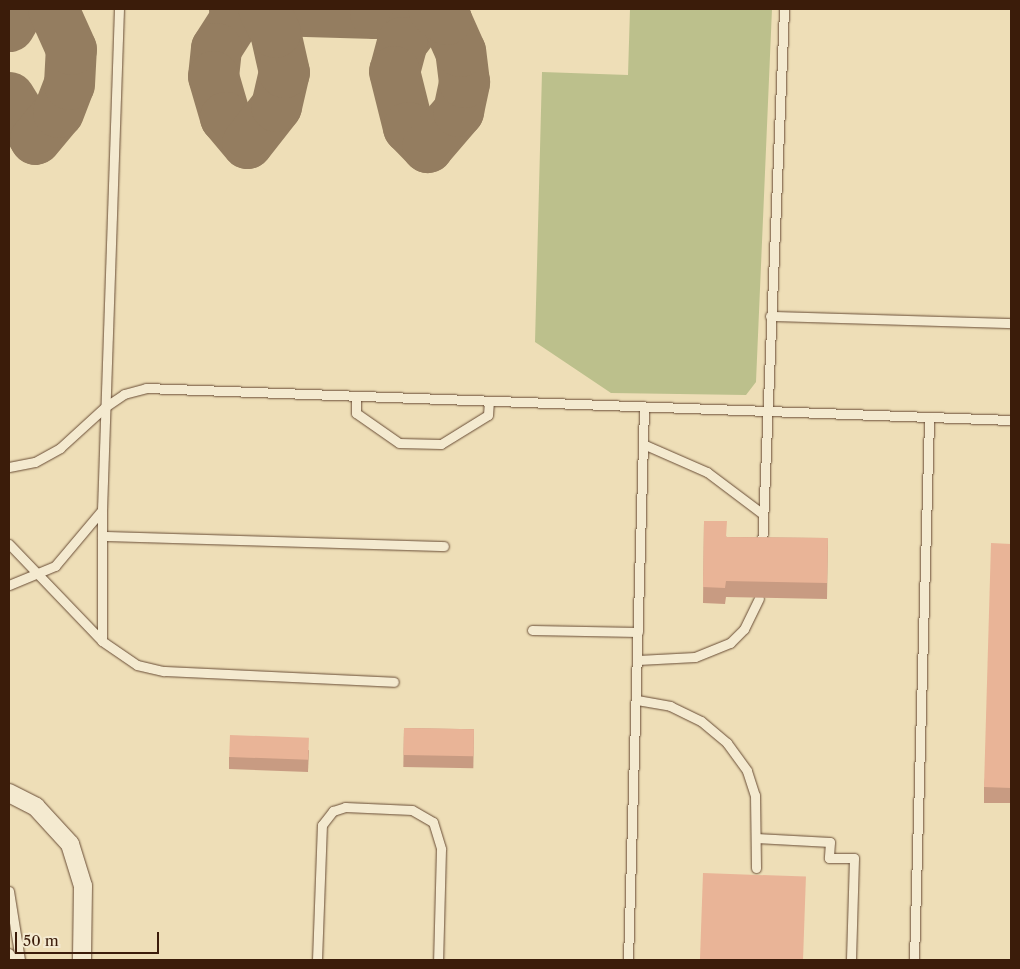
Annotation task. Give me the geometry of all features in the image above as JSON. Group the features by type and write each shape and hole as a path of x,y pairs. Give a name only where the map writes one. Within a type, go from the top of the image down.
{"street":[{"path":"9,793 36,807 70,844 83,886 82,960"}],"lane":[{"path":"102,642 102,510 119,9"},
{"path":"762,553 765,411 784,9"},
{"path":"770,316 1011,323"},
{"path":"9,467 35,462 60,448 105,407 124,394 146,388 765,411 929,419 1011,420"},
{"path":"356,396 356,413 399,444 441,444 488,415 489,401"},
{"path":"628,960 644,407"},
{"path":"914,960 929,419"},
{"path":"643,444 707,472 763,514"},
{"path":"9,585 36,577 66,557 102,510"},
{"path":"102,536 444,546"},
{"path":"9,544 36,577 102,642 137,665 164,671 394,682"},
{"path":"638,660 695,657 730,643 744,629 759,598"},
{"path":"532,630 638,632"},
{"path":"637,700 670,706 701,721 727,743 747,771 754,796 756,868"},
{"path":"317,960 322,825 333,811 345,807 412,810 434,822 441,849 438,960"},
{"path":"756,838 830,842 829,858 854,858 851,960"},
{"path":"9,891 20,960"},
{"path":"9,953 13,960"}],"green space":[{"path":"630,9 772,9 756,382 746,395 611,393 535,342 542,72 628,75"}],"building":[{"path":"704,521 727,521 726,537 828,538 827,583 726,581 725,588 703,587"},
{"path":"991,543 1011,544 1011,788 984,787"},
{"path":"404,728 474,729 474,756 404,755"},
{"path":"230,735 309,738 308,760 229,757"},
{"path":"703,873 806,877 803,960 700,960"}],"taxiway":[{"path":"9,26 19,9"},
{"path":"9,97 35,139 58,112 69,84 71,49 53,9"},
{"path":"234,9 375,13 393,9"},
{"path":"241,9 216,48 213,76 225,117 247,143 276,106 284,72 275,32 264,10"},
{"path":"427,9 402,42 394,71 408,127 427,147 458,111 464,82 460,51 446,19 433,9"}]}
